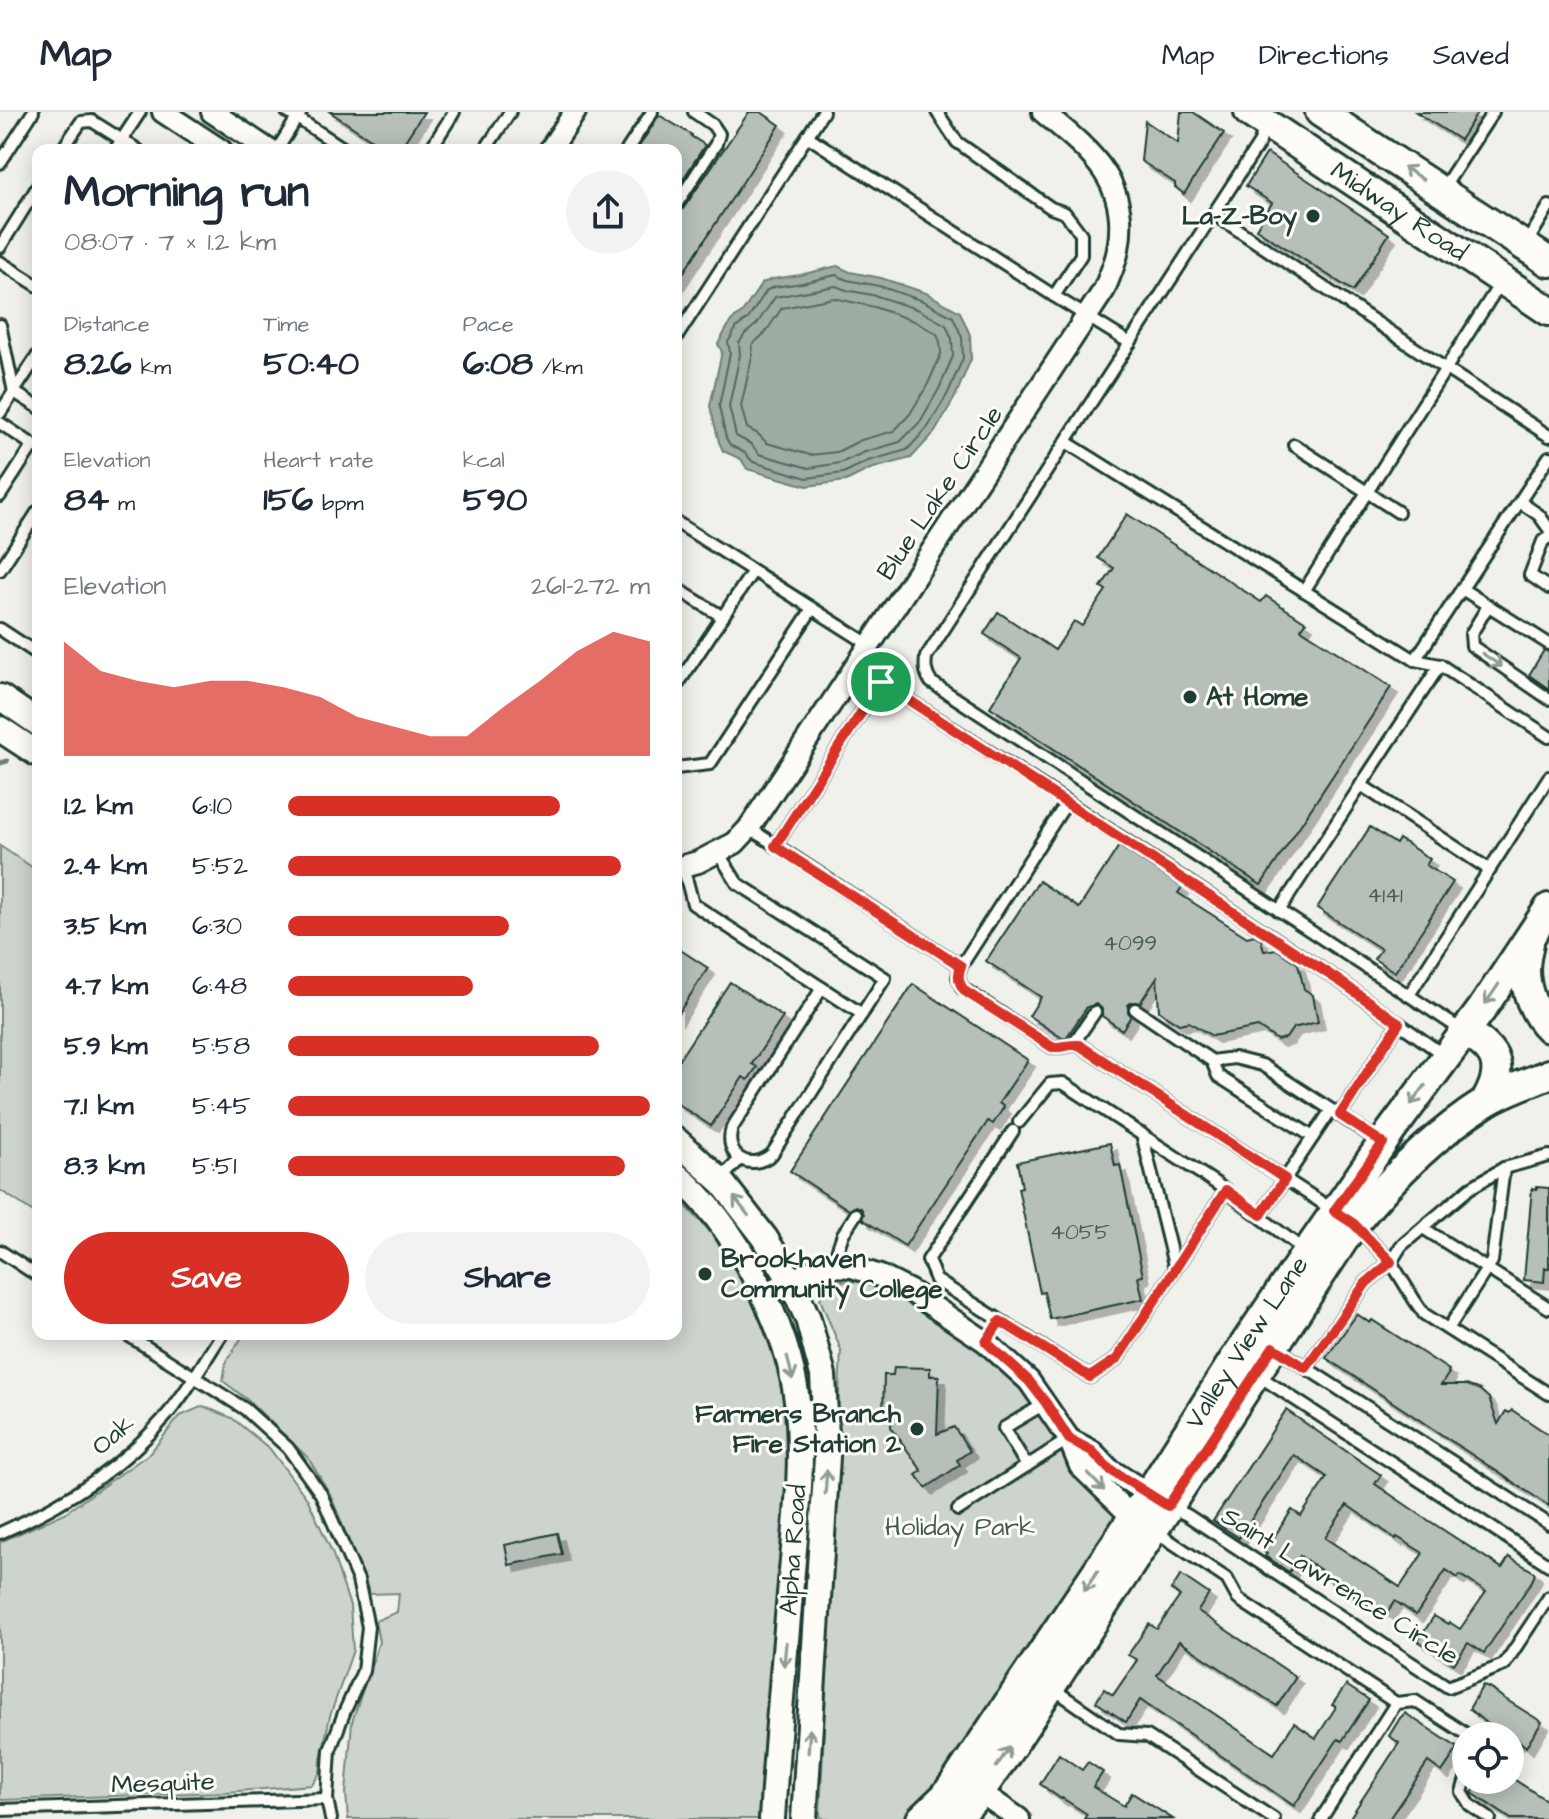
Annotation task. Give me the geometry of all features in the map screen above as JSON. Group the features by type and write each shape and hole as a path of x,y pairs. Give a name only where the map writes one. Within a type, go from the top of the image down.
{"main road":[{"name":"Midway Road","path":"1320,112 1549,262"},
{"name":"Midway Road","path":"1262,116 1549,311"},
{"path":"1503,279 1525,246"},
{"name":"Valley View Lane","path":"956,1819 969,1785 1151,1512 1273,1347 1383,1143 1465,1032 1549,908"},
{"path":"1529,939 1525,968 1530,998 1549,1028"},
{"path":"1465,1032 1484,1044 1495,1059 1497,1077 1486,1101"},
{"name":"Valley View Lane","path":"921,1819 945,1796 969,1785 1050,1687 1234,1360 1307,1252 1437,1138 1486,1101 1549,1074"}],"street":[{"path":"163,112 212,144"},
{"path":"212,112 260,144"},
{"path":"554,144 575,112"},
{"name":"Blue Lake Circle","path":"682,866 735,843 749,828 1104,290 1118,252 1121,233 1116,197 1098,161 1043,112"},
{"path":"0,697 32,719"},
{"path":"0,729 32,750"},
{"name":"Alpha Road","path":"682,1145 720,1180 765,1238 791,1281 808,1319 823,1375 827,1457 804,1819"},
{"name":"Alpha Road","path":"682,1181 705,1204 730,1237 763,1295 781,1334 792,1370 800,1430 799,1489 772,1819"},
{"path":"763,1295 809,1272 832,1266 852,1267 910,1291 986,1342 1029,1381 1069,1439 1080,1466 1123,1508 1151,1512"},
{"path":"969,1785 1008,1816"}],"lane":[{"path":"0,162 33,112"},
{"path":"119,144 140,112"},
{"path":"434,144 454,112"},
{"path":"489,144 510,112"},
{"path":"631,144 652,112"},
{"path":"682,196 716,144 719,134 713,125 694,112"},
{"path":"682,326 823,112"},
{"path":"937,112 957,142 1051,208 1065,213 1081,234 1081,255 1054,296"},
{"path":"1441,191 1493,112"},
{"path":"280,144 295,114 338,144"},
{"path":"1262,116 1260,142 926,657 925,668 931,682 1465,1032"},
{"path":"66,144 81,122 92,121 128,144"},
{"path":"807,136 1130,343"},
{"path":"0,247 32,196"},
{"path":"1525,246 1549,206"},
{"path":"1214,214 1549,436"},
{"path":"0,262 32,283"},
{"path":"1304,591 1503,279"},
{"path":"0,325 14,392 32,403"},
{"path":"0,413 32,364"},
{"path":"2,426 32,445"},
{"path":"1066,442 1415,660 1440,665 1549,737"},
{"path":"1294,445 1398,512"},
{"path":"0,496 32,451"},
{"path":"1415,660 1547,464"},
{"path":"1520,502 1539,515 1549,529"},
{"path":"0,570 32,520"},
{"path":"682,526 870,645"},
{"path":"1549,537 1543,541 1530,575 1549,588"},
{"path":"682,674 753,571"},
{"path":"1462,589 1549,644"},
{"path":"682,592 723,617"},
{"path":"1488,606 1471,634 1472,646 1549,699"},
{"path":"682,767 710,764 812,609"},
{"path":"0,629 32,650"},
{"path":"1279,911 1440,665"},
{"path":"856,666 1341,982 1446,1057"},
{"path":"775,846 881,682"},
{"path":"1409,995 1549,777"},
{"path":"1361,785 1490,870"},
{"path":"1067,802 961,966 958,977 962,988 1052,1047 1079,1045 1344,1218 1391,1262 1424,1314 1549,1394"},
{"path":"749,828 961,966"},
{"path":"718,852 737,883 885,978 772,1154 759,1162 740,1159 730,1143 732,1128 822,988"},
{"path":"682,873 693,904 862,1014"},
{"path":"1138,1011 1212,1061 1218,1076 1313,1137"},
{"path":"1073,1044 1095,1012"},
{"path":"1261,1215 1313,1137 1336,1112 1399,1023"},
{"path":"1212,1061 1234,1058 1262,1065 1383,1143"},
{"path":"1226,1190 1117,1359 1090,1377 936,1280 928,1260 1016,1127 1050,1084 1063,1083 1226,1190 1307,1252"},
{"path":"1142,1134 1175,1269"},
{"path":"1306,1368 1366,1283 1391,1262 1401,1246 1470,1188 1504,1168 1549,1156"},
{"path":"720,1180 740,1159"},
{"path":"1448,1329 1492,1261 1504,1168"},
{"path":"832,1266 843,1234 856,1214"},
{"path":"1423,1228 1549,1308"},
{"path":"0,1251 32,1272"},
{"path":"986,1342 1000,1321"},
{"path":"135,1340 245,1409 288,1448 321,1494 358,1580 368,1627 363,1671 330,1750 327,1799 331,1819"},
{"name":"Oak","path":"0,1533 38,1515 120,1462 137,1447 168,1414 218,1340"},
{"path":"1273,1347 1549,1524"},
{"path":"1256,1373 1549,1565"},
{"path":"1027,1466 1004,1428 1046,1403"},
{"path":"958,1510 1069,1439"},
{"path":"1151,1512 1227,1579 1238,1599 1396,1703 1415,1701 1452,1725"},
{"name":"Saint Lawrence Circle","path":"1151,1512 1187,1515 1448,1687 1504,1665 1549,1597"},
{"path":"1050,1687 1119,1734 1147,1736 1274,1819"},
{"path":"1321,1819 1396,1703"},
{"path":"1463,1794 1470,1805 1490,1819"},
{"name":"Mesquite","path":"0,1810 327,1799"}],"green space":[{"path":"0,846 32,867 32,1211 0,1190"},
{"path":"682,1202 732,1254 771,1340 792,1438 765,1739 761,1819 348,1819 346,1793 352,1722 379,1642 375,1621 397,1612 399,1593 370,1594 330,1494 308,1458 249,1401 223,1381 226,1362 240,1340 682,1340"},
{"name":"Holiday Park","path":"830,1281 877,1282 954,1329 1029,1392 1075,1472 1121,1515 937,1790 906,1819 824,1819 820,1816 841,1350 820,1299"},
{"path":"203,1406 232,1418 270,1449 308,1500 332,1552 350,1606 353,1650 330,1716 320,1773 312,1785 227,1792 0,1800 0,1542 65,1513 150,1453 180,1416"}],"water":[{"path":"837,266 926,293 960,312 970,335 971,359 955,397 935,432 911,458 870,469 846,481 807,486 747,469 741,459 723,451 710,406 722,352 718,344 731,321 742,313 762,283"}],"building":[{"path":"330,112 424,112 403,144 378,144"},
{"path":"749,112 761,112 780,125 682,275 683,209"},
{"path":"1181,112 1193,112 1224,133 1184,194 1175,187 1175,183 1141,161 1145,121 1178,143"},
{"path":"1416,112 1478,112 1460,140"},
{"path":"659,115 705,145 682,181 682,144 641,144"},
{"name":"La-Z-Boy","path":"1267,153 1389,234 1353,291 1256,229 1272,203 1246,186"},
{"name":"At Home","path":"1127,514 1261,602 1266,596 1306,622 1301,629 1391,687 1261,885 990,707 1021,658 984,634 998,612 1055,650 1074,621 1082,626 1106,590 1101,587 1114,568 1098,558"},
{"path":"1544,650 1549,652 1549,689 1529,675"},
{"path":"1370,827 1396,844 1399,839 1430,859 1426,865 1453,882 1395,972 1374,959 1381,949 1317,908"},
{"path":"1119,846 1182,887 1178,893 1247,937 1254,935 1261,939 1264,951 1276,949 1298,964 1304,989 1313,995 1318,1022 1293,1028 1286,1038 1277,1040 1258,1027 1212,1036 1189,1022 1179,1024 1159,1011 1157,977 1140,1003 1128,1005 1131,1016 1122,1030 1102,1016 1102,1009 1096,1004 1087,1007 1066,1038 1029,1016 1041,997 986,961 1039,881 1079,908"},
{"path":"682,951 708,968 682,1008"},
{"path":"730,982 783,1017 752,1064 757,1067 748,1080 743,1077 711,1126 682,1107 682,1055"},
{"path":"913,984 1028,1060 999,1103 1004,1107 993,1124 988,1121 905,1246 862,1219 864,1214 861,1208 856,1206 849,1210 790,1171"},
{"path":"1110,1143 1115,1166 1120,1165 1143,1276 1138,1277 1143,1299 1050,1319 1044,1292 1040,1293 1018,1188 1022,1187 1017,1162"},
{"path":"1532,1188 1549,1188 1549,1268 1545,1268 1544,1282 1524,1280"},
{"path":"1357,1314 1370,1323 1372,1320 1449,1370 1441,1385 1466,1385 1480,1390 1489,1398 1498,1424 1506,1411 1509,1413 1512,1410 1549,1435 1549,1506 1326,1358"},
{"path":"894,1367 930,1368 930,1376 939,1376 937,1434 954,1427 970,1451 957,1460 960,1465 926,1488 916,1475 922,1471 891,1427 892,1417 883,1417 884,1375 893,1375"},
{"path":"1286,1410 1381,1475 1375,1484 1428,1520 1502,1568 1509,1557 1535,1574 1484,1653 1468,1643 1454,1664 1418,1641 1434,1616 1460,1629 1486,1592 1460,1575 1458,1578 1446,1570 1416,1615 1395,1601 1387,1613 1380,1609 1378,1612 1345,1591 1300,1556 1289,1572 1265,1556 1267,1554 1264,1552 1292,1510 1301,1516 1327,1477 1294,1455 1239,1538 1213,1521","holes":["1347,1505 1396,1539 1423,1553 1400,1587 1325,1538"]},
{"path":"557,1533 562,1554 509,1565 505,1545"},
{"path":"1181,1575 1209,1594 1198,1611 1296,1677 1277,1706 1179,1641 1157,1675 1274,1754 1294,1723 1316,1738 1346,1685 1369,1700 1342,1741 1338,1739 1294,1806 1140,1700 1126,1722 1096,1702 1104,1689 1113,1695 1137,1660 1128,1655 1149,1624 1157,1629 1180,1596 1171,1590"},
{"path":"1483,1685 1542,1722 1526,1747 1524,1722 1485,1722 1469,1709"},
{"path":"1405,1713 1452,1744 1452,1757 1442,1772 1428,1762 1389,1819 1349,1819 1399,1743 1389,1736"},
{"path":"1059,1754 1082,1770 1088,1762 1103,1772 1093,1787 1124,1806 1132,1793 1173,1819 1084,1819 1087,1814 1040,1784"},
{"path":"1524,1786 1549,1802 1549,1819 1511,1819 1474,1794 1524,1794"}],"waterway":[{"path":"0,763 7,761"}],"place":[{"name":"La-Z-Boy","path":"1313,216"},
{"name":"At Home","path":"1190,697"},
{"name":"Brookhaven Community College","path":"705,1274"},
{"name":"Farmers Branch Fire Station 2","path":"917,1429"}],"route":[{"path":"881,682 1399,1023 1340,1115 1383,1143 1334,1211 1354,1224 1391,1262 1366,1283 1306,1368 1273,1347 1168,1506 1136,1488 1109,1469 1092,1451 1069,1439 1029,1381 986,1342 1000,1321 1090,1377 1117,1359 1226,1190 1261,1215 1285,1179 1079,1045 1052,1047 966,992 958,977 961,966 775,846 881,682"}]}
